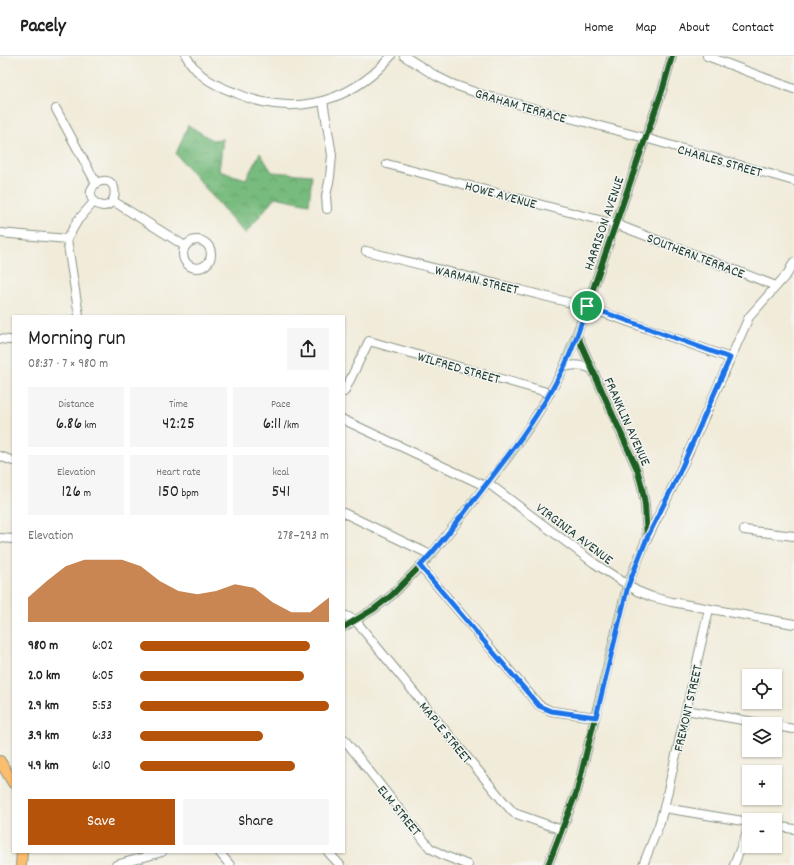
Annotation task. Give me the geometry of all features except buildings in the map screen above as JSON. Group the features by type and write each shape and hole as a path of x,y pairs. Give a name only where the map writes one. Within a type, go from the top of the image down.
{"main road":[{"path":"0,761 12,778"},
{"path":"21,865 22,853"}],"street":[{"path":"186,56 199,73 211,83 225,90 262,102 288,105 301,105 324,101 340,95 364,82 391,56"},
{"name":"GRAHAM TERRACE","path":"404,56 452,84 480,94 645,138"},
{"name":"HARRISON AVENUE","path":"345,626 392,595 431,555 530,426 550,393 564,367 577,334 616,224 672,56"},
{"path":"707,56 794,89"},
{"path":"324,101 332,155 330,177 326,196 327,209"},
{"path":"56,109 96,183"},
{"name":"CHARLES STREET","path":"645,138 794,181"},
{"name":"HOWE AVENUE","path":"387,164 616,224"},
{"path":"107,181 114,186 116,194 113,201 110,204 102,206 94,202 91,194 93,186 96,183 107,181"},
{"path":"113,201 185,246"},
{"path":"79,315 67,238 78,220 94,202"},
{"name":"SOUTHERN TERRACE","path":"616,224 776,286"},
{"path":"0,233 67,238"},
{"name":"WARMAN STREET","path":"366,251 587,306 730,358"},
{"path":"647,538 677,478 749,317 788,273 794,262"},
{"name":"FRANKLIN AVENUE","path":"548,865 577,792 628,586 647,538 645,505 637,469 577,334"},
{"path":"0,339 9,340"},
{"name":"WILFRED STREET","path":"345,390 369,341 550,393"},
{"path":"564,367 573,364 582,365 592,369"},
{"name":"VIRGINIA AVENUE","path":"345,420 486,484 594,564 628,586 652,597 794,624"},
{"path":"0,456 12,461"},
{"path":"345,513 431,555"},
{"path":"744,530 794,536"},
{"path":"0,538 12,539"},
{"path":"420,566 539,706 551,711 596,717"},
{"name":"FREMONT STREET","path":"643,865 664,808 709,609"},
{"name":"MAPLE STREET","path":"345,615 355,620 514,813 562,830"},
{"path":"686,710 742,720"},
{"path":"782,727 794,729"},
{"name":"ELM STREET","path":"345,740 430,848 468,865"},
{"path":"664,808 742,821"},
{"path":"782,827 794,829"},
{"path":"734,865 742,845"},
{"path":"116,865 158,853"},
{"path":"220,853 230,865"},
{"path":"329,853 340,865"}],"green space":[{"path":"188,125 212,140 223,139 219,171 246,179 260,153 272,172 312,175 309,204 275,197 245,234 176,154"}],"cycle path":[{"path":"345,626 374,609 392,595 431,555 509,456 530,426 555,384 564,367 585,312 663,88 672,56"},
{"path":"548,865 577,791 627,586 647,538 645,505 637,469 577,335"}],"route":[{"path":"587,306 730,358 677,478 647,538 628,586 596,717 551,711 539,706 420,566 440,544 509,456 530,426 564,367 587,306"}]}
